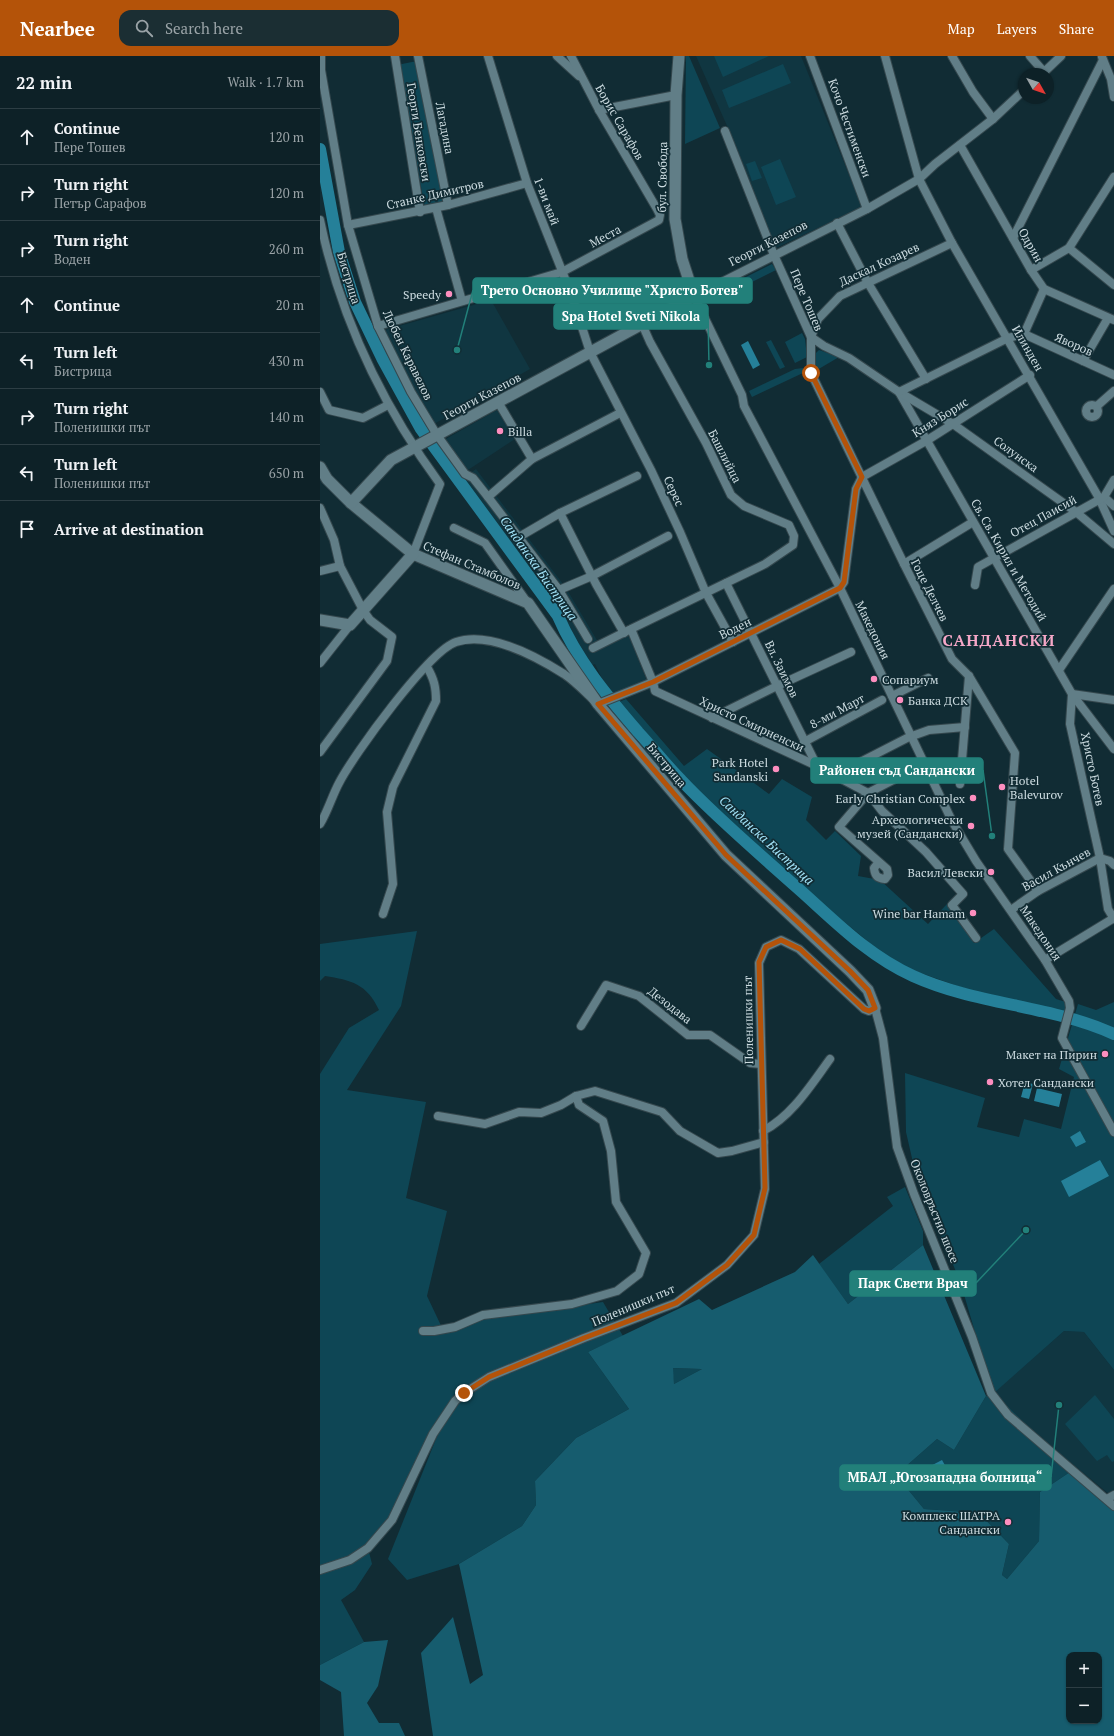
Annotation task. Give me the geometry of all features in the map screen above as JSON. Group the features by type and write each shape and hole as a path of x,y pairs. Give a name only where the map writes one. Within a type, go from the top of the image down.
{"street":[{"name":"Любен Каравелов","path":"321,56 321,70 348,225 378,326 411,392 437,435 465,474 473,478 559,590 588,640"},
{"name":"Георги Бенковски","path":"395,56 420,212"},
{"name":"Лагадина","path":"418,56 448,206"},
{"name":"1-ви май","path":"488,56 527,183 572,296 590,352"},
{"path":"557,56 582,79"},
{"name":"Борис Сарафов","path":"571,56 599,110 657,209 660,215 659,220"},
{"name":"бул. Свобода","path":"679,56 676,95 674,219 682,259 694,296"},
{"name":"Кочо Честименски","path":"810,56 867,208"},
{"name":"Илинден","path":"885,56 919,179 952,243 1101,497 1114,531"},
{"path":"952,56 973,92 993,119"},
{"path":"1030,56 1039,68"},
{"path":"1048,68 1061,56"},
{"path":"1102,58 1111,79 1114,97"},
{"path":"1013,238 1102,58"},
{"path":"599,110 676,95"},
{"name":"Георги Казепов","path":"351,503 391,460 694,296 867,208 919,179 935,164 993,119 1018,96"},
{"name":"Пере Тошев","path":"725,131 774,255 811,337 811,373 862,477"},
{"name":"Одрин","path":"960,145 1031,270 1044,289"},
{"path":"1031,270 1069,248 1114,177"},
{"name":"Станке Димитров","path":"348,225 448,206 527,183"},
{"path":"436,208 462,301"},
{"name":"Бистрица","path":"320,220 321,235 342,301 357,341 388,405 440,484 413,554"},
{"name":"Места","path":"378,326 562,272 659,220"},
{"path":"837,223 868,283 926,379"},
{"name":"Даскал Козарев","path":"811,337 818,319 840,296 952,243"},
{"path":"1069,248 1114,285"},
{"path":"899,392 1008,338 1024,334 1044,289 1111,319 1083,361"},
{"name":"Македония","path":"694,296 742,394 744,406 840,588 865,644 913,736 924,764 952,821 1045,960 1069,1001 1070,1008 1062,1038 1114,1132"},
{"name":"Башлийца","path":"642,324 650,342 706,443 731,495 744,506 789,525 794,536 793,545 765,564 726,583"},
{"name":"Яворов","path":"1024,334 1114,375"},
{"name":"Солунска","path":"811,337 824,346 849,358 899,392 953,424 1076,512 1114,544"},
{"name":"Серес","path":"590,352 673,518 706,593 733,642"},
{"name":"Княз Борис","path":"862,477 926,441 1030,375"},
{"path":"1097,406 1114,391"},
{"path":"320,392 329,410 363,418 388,405"},
{"name":"Св. Св. Кирил и Методий","path":"899,392 1072,694 1114,749"},
{"path":"498,402 532,459"},
{"path":"488,497 532,459 620,412"},
{"name":"Стефан Стамболов","path":"320,467 327,478 351,503 413,554 528,603"},
{"path":"519,537 560,513 637,476"},
{"path":"840,588 844,582 856,489 862,477"},
{"name":"Гоце Делчев","path":"862,477 952,659 969,676 1015,753 1008,849 1038,891"},
{"path":"1114,480 1101,497 1114,506"},
{"name":"Отец Паисий","path":"975,585 978,566 1101,497"},
{"path":"320,508 323,518 334,540 340,566 363,610 370,620 392,637 387,661 320,752"},
{"path":"560,513 592,576 628,631 653,682"},
{"path":"904,564 973,522"},
{"name":"Бистрица","path":"454,528 484,543 601,703 726,855 850,971 868,990 875,1008"},
{"path":"559,590 592,576 668,536"},
{"path":"320,663 350,625 413,554"},
{"path":"320,571 340,566"},
{"path":"593,648 726,583"},
{"name":"Вл. Заимов","path":"726,583 817,766"},
{"name":"Воден","path":"601,703 653,682 840,588"},
{"path":"1058,670 1114,589"},
{"path":"320,620 350,625"},
{"path":"320,824 322,815 338,785 367,740 408,688 448,645 458,641 477,640 495,642 519,650 565,675 601,703"},
{"path":"712,718 851,652"},
{"path":"384,914 392,884 387,812 393,787 436,701 436,687 434,678 427,667"},
{"path":"960,784 969,676"},
{"path":"892,696 928,678"},
{"name":"Христо Смирненски","path":"653,682 655,692 817,766 868,793"},
{"path":"1072,694 1114,700"},
{"name":"Христо Ботев","path":"1072,694 1070,724 1100,858 1108,909 1114,918"},
{"name":"8-ми Март","path":"804,742 882,700"},
{"path":"835,775 913,736 929,730 965,728"},
{"path":"879,862 839,826 868,793 924,764"},
{"path":"868,793 882,811 926,852 963,894 952,905 976,938"},
{"name":"Васил Кънчев","path":"1011,910 1038,891 1100,858 1110,861 1114,865"},
{"path":"1045,960 1114,918"},
{"name":"Поленишки път","path":"320,1570 350,1560 368,1548 392,1520 432,1434 455,1400 464,1393 489,1377 584,1338 676,1303 727,1265 754,1235 765,1188 760,1064 759,962 766,947 781,940 800,949 864,1009 869,1011 875,1008"},
{"name":"Дезодава","path":"581,1026 606,985 639,996 688,1035 710,1035 750,1063 760,1064"},
{"name":"Околовръстно шосе","path":"875,1008 883,1038 897,1147 914,1194 972,1337 991,1393 1008,1415 1110,1497 1114,1506"},
{"path":"763,1131 776,1124 788,1113 830,1059"},
{"path":"438,1116 485,1124 519,1112 541,1113 561,1105 576,1096 595,1091 662,1112 680,1131 718,1153 732,1151 764,1142"},
{"path":"423,1331 434,1331 455,1327 483,1315 572,1304 617,1291 638,1274 646,1253 616,1202 611,1151 603,1121 578,1105 576,1096"}],"shaded area":[{"path":"686,56 689,56 720,128 685,144"},
{"path":"696,56 801,56 862,207 776,248 736,146"},
{"path":"714,56 769,56 723,77"},
{"path":"417,61 445,203 425,207 397,65"},
{"path":"783,64 791,83 729,108 722,90"},
{"path":"780,159 796,197 776,205 761,167"},
{"path":"755,161 762,178 752,181 746,164"},
{"path":"772,264 776,270 746,285 742,279"},
{"path":"491,300 530,369 434,424 406,376 385,330"},
{"path":"802,333 805,339 807,357 795,363 785,342"},
{"path":"771,340 785,367 780,369 766,342"},
{"path":"748,341 760,365 753,369 741,345"},
{"path":"819,350 839,357 817,370 814,355"},
{"path":"803,368 805,372 752,397 749,391 795,369"},
{"path":"497,410 515,439 468,470 444,440"},
{"path":"476,469 566,588 601,647 628,634 647,681 610,695 595,664 587,667 549,595 462,479"},
{"path":"626,699 684,766 707,749 769,794 782,779 812,797 806,820 826,840 835,831 861,856 858,876 880,880 928,924 947,904 974,943 994,929 1056,999 1069,1003 1064,1014 992,998 895,964 777,866 678,772 617,703"},
{"path":"417,931 401,1006 347,1090 426,1102 406,1198 447,1211 427,1296 445,1334 484,1319 603,1302 623,1336 588,1352 629,1409 576,1438 535,1481 536,1505 522,1526 459,1564 407,1580 388,1559 442,1424 392,1520 368,1548 372,1564 355,1590 341,1600 364,1642 320,1665 320,1074 349,1028 379,1010 369,994 357,985 343,979 325,976 320,981 320,944"},
{"path":"1114,1002 1114,1370 1084,1332 1064,1331 994,1393 1073,1470 1040,1492 1039,1541 1007,1579 1002,1575 1009,1544 979,1513 924,1509 896,1475 937,1439 954,1450 986,1396 993,1393 960,1281 917,1180 906,1132 905,1073 985,1098 977,1127 1019,1137 1024,1119 1061,1129 1074,1077 1059,1069 1078,1004 1096,1010"},
{"path":"1025,1082 1033,1084 1029,1099 1021,1097"},
{"path":"1037,1088 1062,1094 1059,1107 1034,1101"},
{"path":"1080,1131 1086,1142 1076,1147 1070,1137"},
{"path":"1100,1160 1109,1176 1069,1197 1061,1181"},
{"path":"905,1187 923,1231 923,1245 848,1304 819,1264 893,1206 887,1197"},
{"path":"923,1245 986,1396 954,1450 937,1439 896,1475 924,1509 979,1513 1009,1544 1002,1575 1007,1579 1039,1541 1040,1492 1073,1470 1114,1507 1114,1736 433,1736 421,1653 453,1617 470,1684 483,1675 459,1564 522,1526 536,1505 535,1481 576,1438 629,1409 588,1352 699,1299 712,1310 795,1272 813,1255 848,1304","holes":["673,1368 702,1369 674,1384"]},
{"path":"1064,1331 1084,1332 1114,1370 1114,1490 1109,1494 1015,1417 993,1393"},
{"path":"672,1368 702,1369 674,1384"},
{"path":"1095,1395 1114,1419 1114,1461 1112,1462 1107,1455 1097,1461 1065,1424"},
{"path":"942,1460 947,1469 926,1480 921,1471"},
{"path":"388,1640 378,1686 367,1703 379,1723 399,1723 405,1736 344,1736 341,1692 320,1680 320,1665 364,1642"}],"waterway":[{"name":"Санданска Бистрица","path":"320,149 339,252 355,302 382,358 421,429 558,616 583,663 626,718 670,768 694,794 835,922 864,946 896,967 937,986 1065,1017 1090,1024 1114,1034"}],"place":[{"name":"Speedy","path":"449,294"},
{"name":"Трето Основно Училище \"Христо Ботев\"","path":"457,350"},
{"name":"Spa Hotel Sveti Nikola","path":"709,365"},
{"name":"Billa","path":"500,431"},
{"name":"Сопариум","path":"874,679"},
{"name":"Банка ДСК","path":"900,700"},
{"name":"Park Hotel Sandanski","path":"776,769"},
{"name":"Hotel Balevurov","path":"1002,787"},
{"name":"Early Christian Complex","path":"973,798"},
{"name":"Археологически музей (Сандански)","path":"971,826"},
{"name":"Районен съд Сандански","path":"992,836"},
{"name":"Васил Левски","path":"991,872"},
{"name":"Wine bar Hamam","path":"973,913"},
{"name":"Макет на Пирин","path":"1105,1054"},
{"name":"Хотел Сандански","path":"990,1082"},
{"name":"Парк Свети Врач","path":"1026,1230"},
{"name":"МБАЛ „Югозападна болница“","path":"1059,1405"},
{"name":"Комплекс ШАТРА Сандански","path":"1008,1522"}],"district":[{"name":"САНДАНСКИ","path":"999,640"}],"route":[{"path":"464,1393 489,1377 584,1338 676,1303 727,1265 754,1235 765,1188 760,1064 759,962 766,947 781,940 800,949 864,1009 869,1011 875,1008 868,990 850,971 726,855 598,704 645,686 751,634 840,588 844,582 856,489 862,477 811,373"}]}
